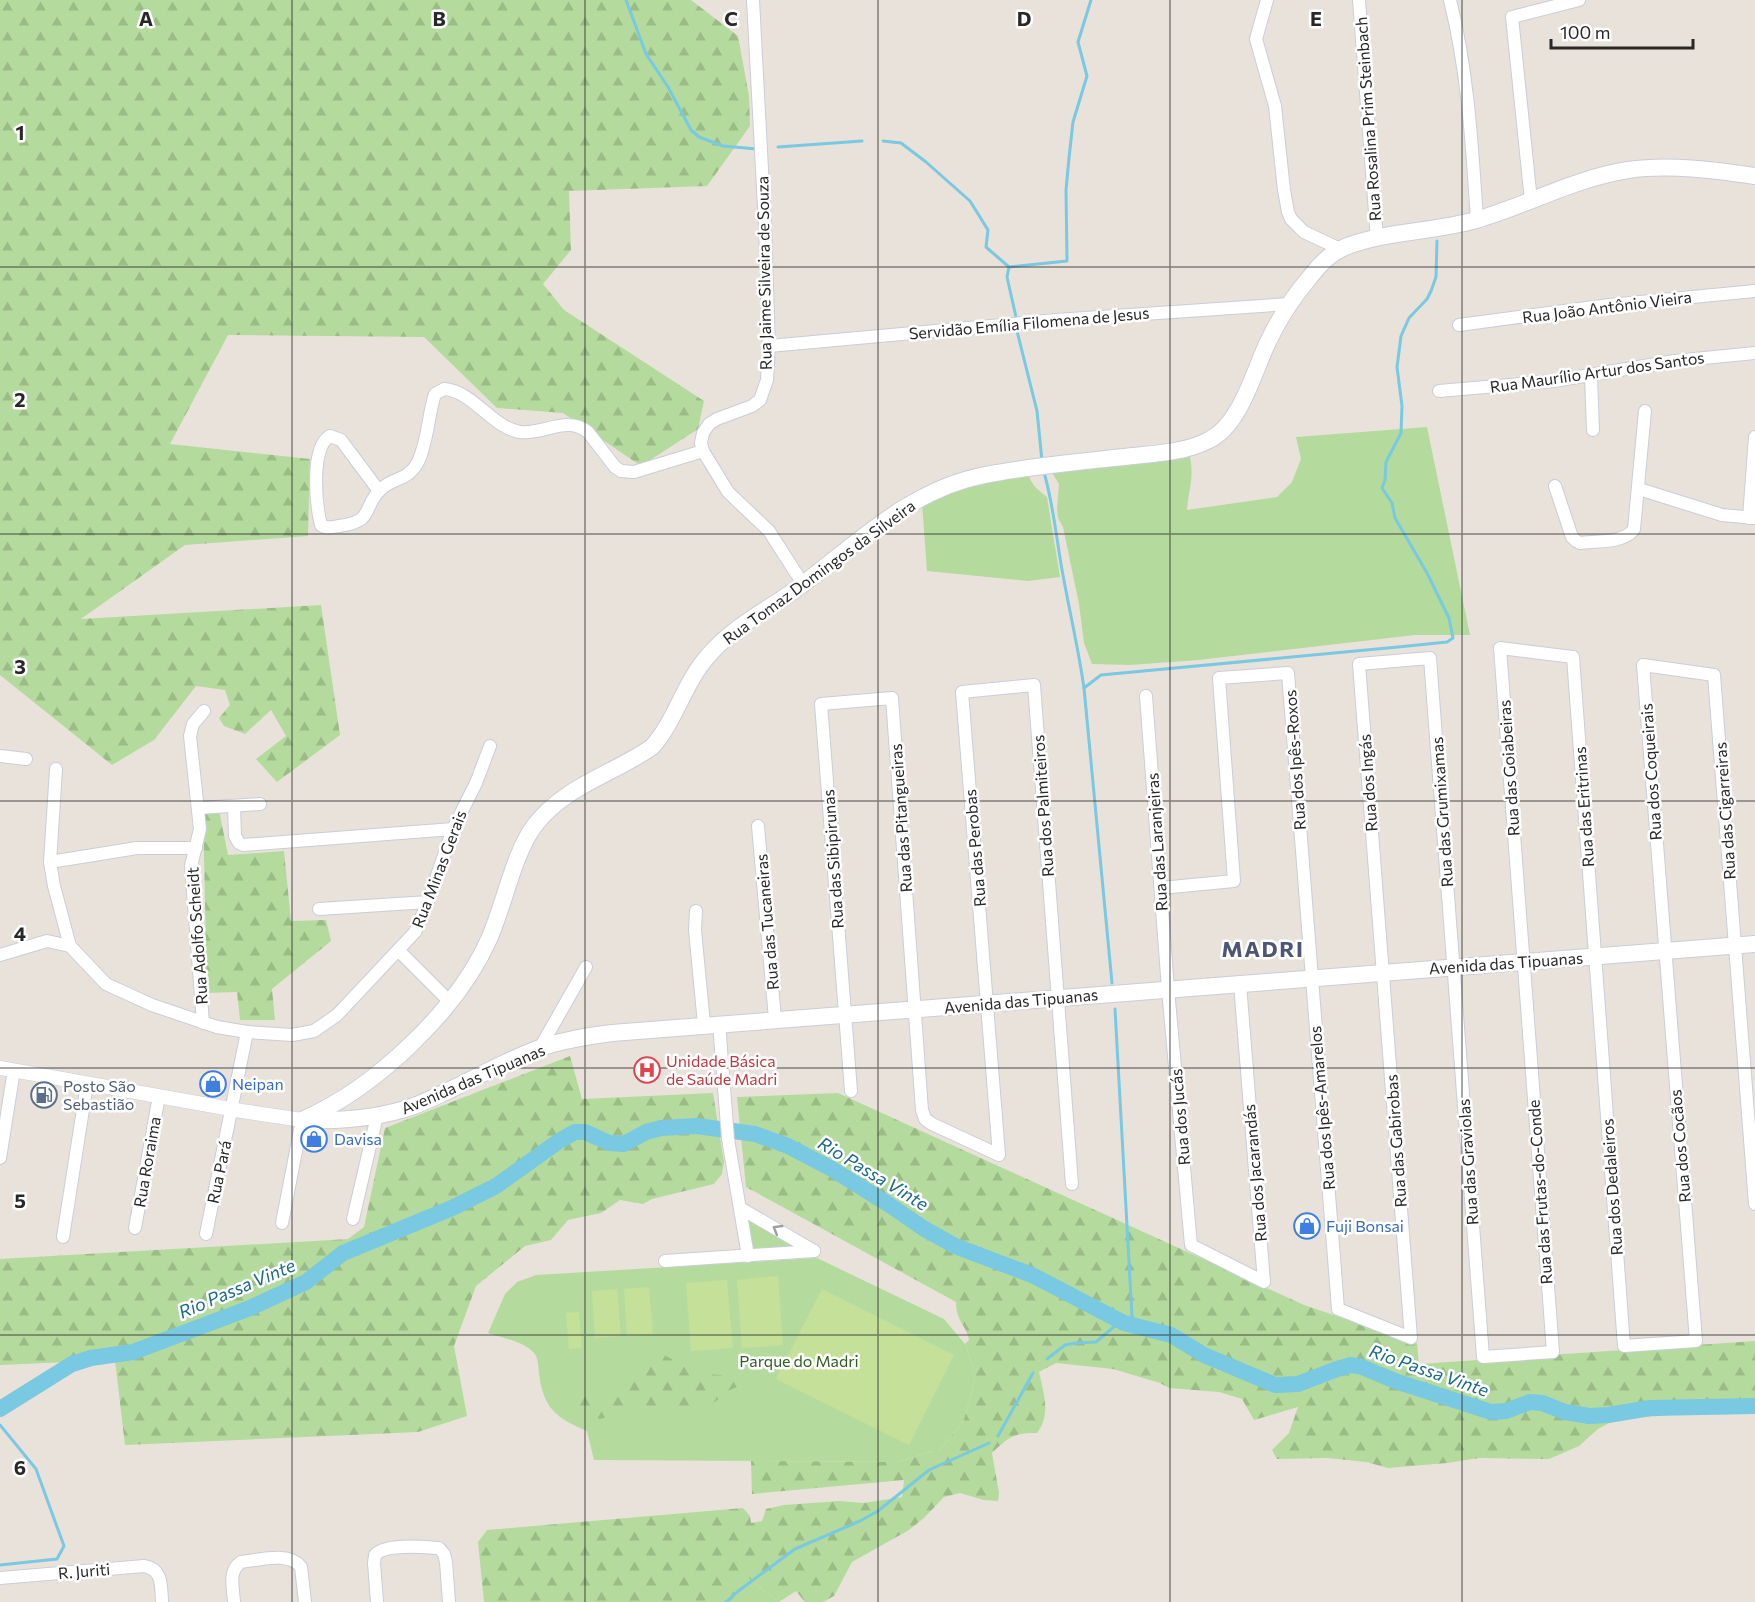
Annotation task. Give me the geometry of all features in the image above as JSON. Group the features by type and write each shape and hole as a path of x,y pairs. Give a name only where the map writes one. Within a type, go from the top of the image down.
{"main road":[{"name":"Rua Tomaz Domingos da Silveira","path":"302,1120 341,1101 368,1082 411,1043 450,1002 480,958 526,840 548,809 565,796 652,747 664,730 690,680 708,655 744,623 803,584 889,517 938,489 961,481 995,473 1163,452 1193,446 1214,438 1239,407 1267,344 1289,304 1309,277 1340,249 1377,239 1477,220 1587,181 1628,170 1668,168 1755,176"},
{"name":"Avenida das Tipuanas","path":"302,1120 377,1116 413,1106 540,1048 612,1033 711,1023 1755,944"}],"street":[{"name":"Rua Jaime Silveira de Souza","path":"703,451 701,443 703,433 709,424 717,418 752,406 760,400 766,380 769,346 765,226 753,0"},
{"path":"1267,0 1256,39 1277,117 1288,212 1291,219 1304,232 1340,249"},
{"name":"Rua Rosalina Prim Steinbach","path":"1359,0 1377,239"},
{"path":"1450,0 1458,33 1470,112 1477,220"},
{"path":"1531,201 1512,17 1579,0"},
{"name":"Rua João Antônio Vieira","path":"1459,325 1609,305 1755,291"},
{"name":"Servidão Emília Filomena de Jesus","path":"769,346 1056,320 1289,304"},
{"name":"Rua Maurílio Artur dos Santos","path":"1439,391 1591,376 1674,361 1755,353"},
{"path":"1591,376 1593,430"},
{"path":"379,491 341,440 330,436 325,439 322,444 316,487 320,522 322,526 328,528 358,522 364,518 379,491 413,471 422,452 435,394 444,388 460,394 510,428 520,432 572,424 582,427 615,467 621,471 634,472 703,451 728,492 769,531 803,584"},
{"path":"1555,486 1575,541 1580,543 1630,534 1634,529 1639,489 1645,411"},
{"path":"1639,489 1722,515 1752,518 1755,437"},
{"name":"Rua das Goiabeiras","path":"1523,962 1500,648 1573,657"},
{"name":"Rua das Eritrinas","path":"1573,657 1595,956"},
{"name":"Rua das Grumixamas","path":"1430,658 1453,967"},
{"name":"Rua dos Ingás","path":"1383,973 1359,664 1430,658"},
{"name":"Rua dos Coqueirais","path":"1664,951 1643,665 1714,675"},
{"name":"Rua dos Ipês-Roxos","path":"1161,888 1234,881 1219,678 1288,673 1311,978"},
{"name":"Rua das Cigarreiras","path":"1714,675 1755,1204"},
{"name":"Rua dos Palmiteiros","path":"962,692 1034,685 1057,998"},
{"name":"Rua das Perobas","path":"915,1009 922,1110 925,1119 999,1155 962,692"},
{"name":"Rua das Laranjeiras","path":"1146,696 1168,989"},
{"name":"Rua das Pitangueiras","path":"821,704 892,698 915,1009"},
{"name":"Rua das Sibipirunas","path":"821,704 851,1091"},
{"name":"Rua Adolfo Scheidt","path":"203,1023 191,866 200,829 191,730 204,711"},
{"name":"Rua Minas Gerais","path":"70,946 106,984 152,1005 203,1023 247,1032 292,1035 314,1031 337,1015 399,951 419,926 453,829 482,770 490,746"},
{"path":"0,756 26,759"},
{"path":"0,955 47,941 70,946 50,862 56,769"},
{"path":"199,808 260,804"},
{"path":"234,806 235,836 239,843 243,844 315,841 453,829"},
{"name":"Rua das Tucaneiras","path":"759,826 775,1019"},
{"path":"50,862 137,848 196,848"},
{"path":"319,909 428,902"},
{"path":"696,910 695,930 748,1256"},
{"path":"399,951 450,1002"},
{"name":"Rua dos Cocãos","path":"1664,951 1696,1341"},
{"name":"Rua dos Dedaleiros","path":"1595,956 1624,1346 1696,1341"},
{"name":"Rua das Frutas-do-Conde","path":"1483,1357 1553,1352 1523,962"},
{"path":"540,1048 585,967"},
{"name":"Rua das Graviolas","path":"1453,967 1483,1357"},
{"name":"Rua das Gabirobas","path":"1338,1309 1411,1338 1383,973"},
{"name":"Rua dos Ipês-Amarelos","path":"1311,978 1338,1309"},
{"name":"Rua dos Jacarandás","path":"1191,1245 1264,1281 1240,984"},
{"name":"Rua dos Jucás","path":"1168,989 1191,1245"},
{"path":"1057,998 1072,1184"},
{"name":"Rua Pará","path":"206,1234 247,1032"},
{"path":"0,1158 7,1069 302,1120 282,1223"},
{"path":"63,1236 87,1084"},
{"name":"Rua Roraima","path":"135,1228 159,1096"},
{"path":"353,1219 377,1116"},
{"path":"665,1261 813,1251 740,1208"},
{"path":"377,1602 375,1555 385,1549 420,1547 439,1548 444,1554 449,1602"},
{"path":"234,1602 232,1575 235,1567 241,1562 288,1558 298,1562 303,1572 305,1602"},
{"name":"R. Juriti","path":"0,1578 144,1566 155,1569 161,1579 162,1602"}],"green space":[{"path":"0,0 691,0 738,36 749,96 750,126 707,186 569,191 571,250 543,284 564,310 704,401 698,429 641,466 563,413 497,408 424,337 228,335 170,444 310,459 308,536 185,545 81,619 321,605 340,735 277,782 256,759 286,736 271,710 245,734 224,726 219,718 230,705 225,690 196,686 154,740 112,765 0,675"},
{"path":"1427,427 1470,635 1415,635 1199,660 1130,665 1092,664 1084,643 1079,604 1063,527 1058,518 1059,484 1051,471 1189,452 1192,475 1187,510 1277,497 1292,482 1301,459 1296,437"},
{"path":"1028,472 1033,483 1047,497 1060,577 1028,581 927,571 922,503 934,495"},
{"path":"219,810 228,855 284,851 291,921 326,920 331,941 272,989 275,1020 240,1020 237,992 207,993 203,812"},
{"path":"570,1056 582,1099 713,1093 724,1162 722,1174 714,1184 652,1199 643,1204 620,1200 601,1213 568,1220 551,1240 525,1246 476,1286 454,1346 467,1416 418,1432 125,1445 115,1360 0,1365 0,1259 348,1239 364,1227 385,1128"},
{"path":"838,1093 1304,1305 1417,1343 1419,1364 1755,1341 1755,1409 1617,1419 1598,1429 1579,1446 1549,1459 1479,1458 1388,1468 1366,1462 1328,1458 1277,1459 1272,1450 1289,1433 1298,1407 1254,1420 1242,1399 1219,1392 1169,1388 1160,1383 1113,1369 1056,1363 1039,1372 1045,1412 1037,1433 1012,1437 992,1453 999,1493 998,1501 984,1500 960,1493 944,1497 909,1530 852,1562 834,1596 823,1602 805,1602 796,1591 779,1602 749,1578 730,1602 484,1602 478,1542 487,1530 743,1508 750,1516 751,1523 762,1521 766,1509 784,1505 839,1501 864,1503 902,1497 904,1480 752,1494 751,1461 898,1462 940,1449 963,1422 975,1372 965,1344 969,1340 968,1335 956,1309 956,1302 746,1187 737,1097"},
{"path":"748,1220 793,1242 797,1246 754,1252"},
{"name":"Parque do Madri","path":"817,1258 944,1319 965,1344 975,1372 972,1392 963,1422 940,1449 898,1462 594,1460 587,1431 559,1416 548,1403 541,1385 538,1361 534,1353 517,1342 488,1333 505,1294 517,1282 536,1275"},
{"path":"778,1276 783,1345 742,1348 737,1280"},
{"path":"727,1280 733,1348 691,1351 686,1283"},
{"path":"649,1287 653,1334 627,1336 624,1289"},
{"path":"617,1289 621,1336 595,1338 592,1291"},
{"path":"822,1289 954,1355 909,1445 776,1379"},
{"path":"579,1312 582,1348 569,1349 566,1313"},
{"path":"664,1355 699,1373 741,1377 744,1384 730,1390 712,1404 688,1410 635,1410 600,1419 579,1410 571,1403 572,1398 580,1395 590,1397 602,1393 635,1371 649,1358"},
{"path":"749,1577 753,1582 779,1602 730,1602"}],"waterway":[{"path":"626,0 646,54 668,87 691,130 699,137 723,146 757,149"},
{"path":"1009,267 1067,261 1066,190 1069,158 1073,122 1087,76 1078,42 1091,0"},
{"path":"778,147 862,141"},
{"path":"883,141 901,143 970,201 988,230 986,247 1009,267"},
{"path":"1084,688 1101,675 1447,642 1453,638 1449,618 1427,573 1395,518 1392,503 1382,488 1386,462 1401,433 1402,406 1397,367 1401,336 1409,318 1427,299 1431,291 1436,277 1437,241"},
{"path":"1009,267 1007,277 1016,317"},
{"path":"1017,331 1037,411 1042,461"},
{"path":"1045,476 1084,688 1112,983"},
{"path":"1115,1009 1132,1316 1137,1326"},
{"name":"Rio Passa Vinte","path":"0,1409 72,1364 91,1358 133,1352 250,1308 306,1282 343,1253 452,1208 496,1186 575,1132 585,1132 609,1143 624,1144 646,1132 661,1128 697,1126 755,1134 788,1146 832,1169 955,1246 1032,1275 1124,1323 1171,1335 1204,1355 1275,1385 1298,1384 1351,1365 1491,1412 1506,1411 1530,1402 1589,1416 1650,1408 1755,1406"},
{"path":"1047,1359 1065,1345 1096,1342 1116,1325 1124,1323"},
{"path":"998,1436 1033,1373"},
{"path":"0,1425 36,1469 64,1546 57,1559 0,1565"},
{"path":"726,1602 795,1549 860,1521 878,1511 929,1470 989,1443"}],"place":[{"name":"Unidade Básica de Saúde Madri","path":"647,1070"},
{"name":"Neipan","path":"213,1084"},
{"name":"Posto São Sebastião","path":"44,1095"},
{"name":"Davisa","path":"314,1139"},
{"name":"Fuji Bonsai","path":"1307,1226"}],"district":[{"name":"MADRI","path":"1263,949"}]}
